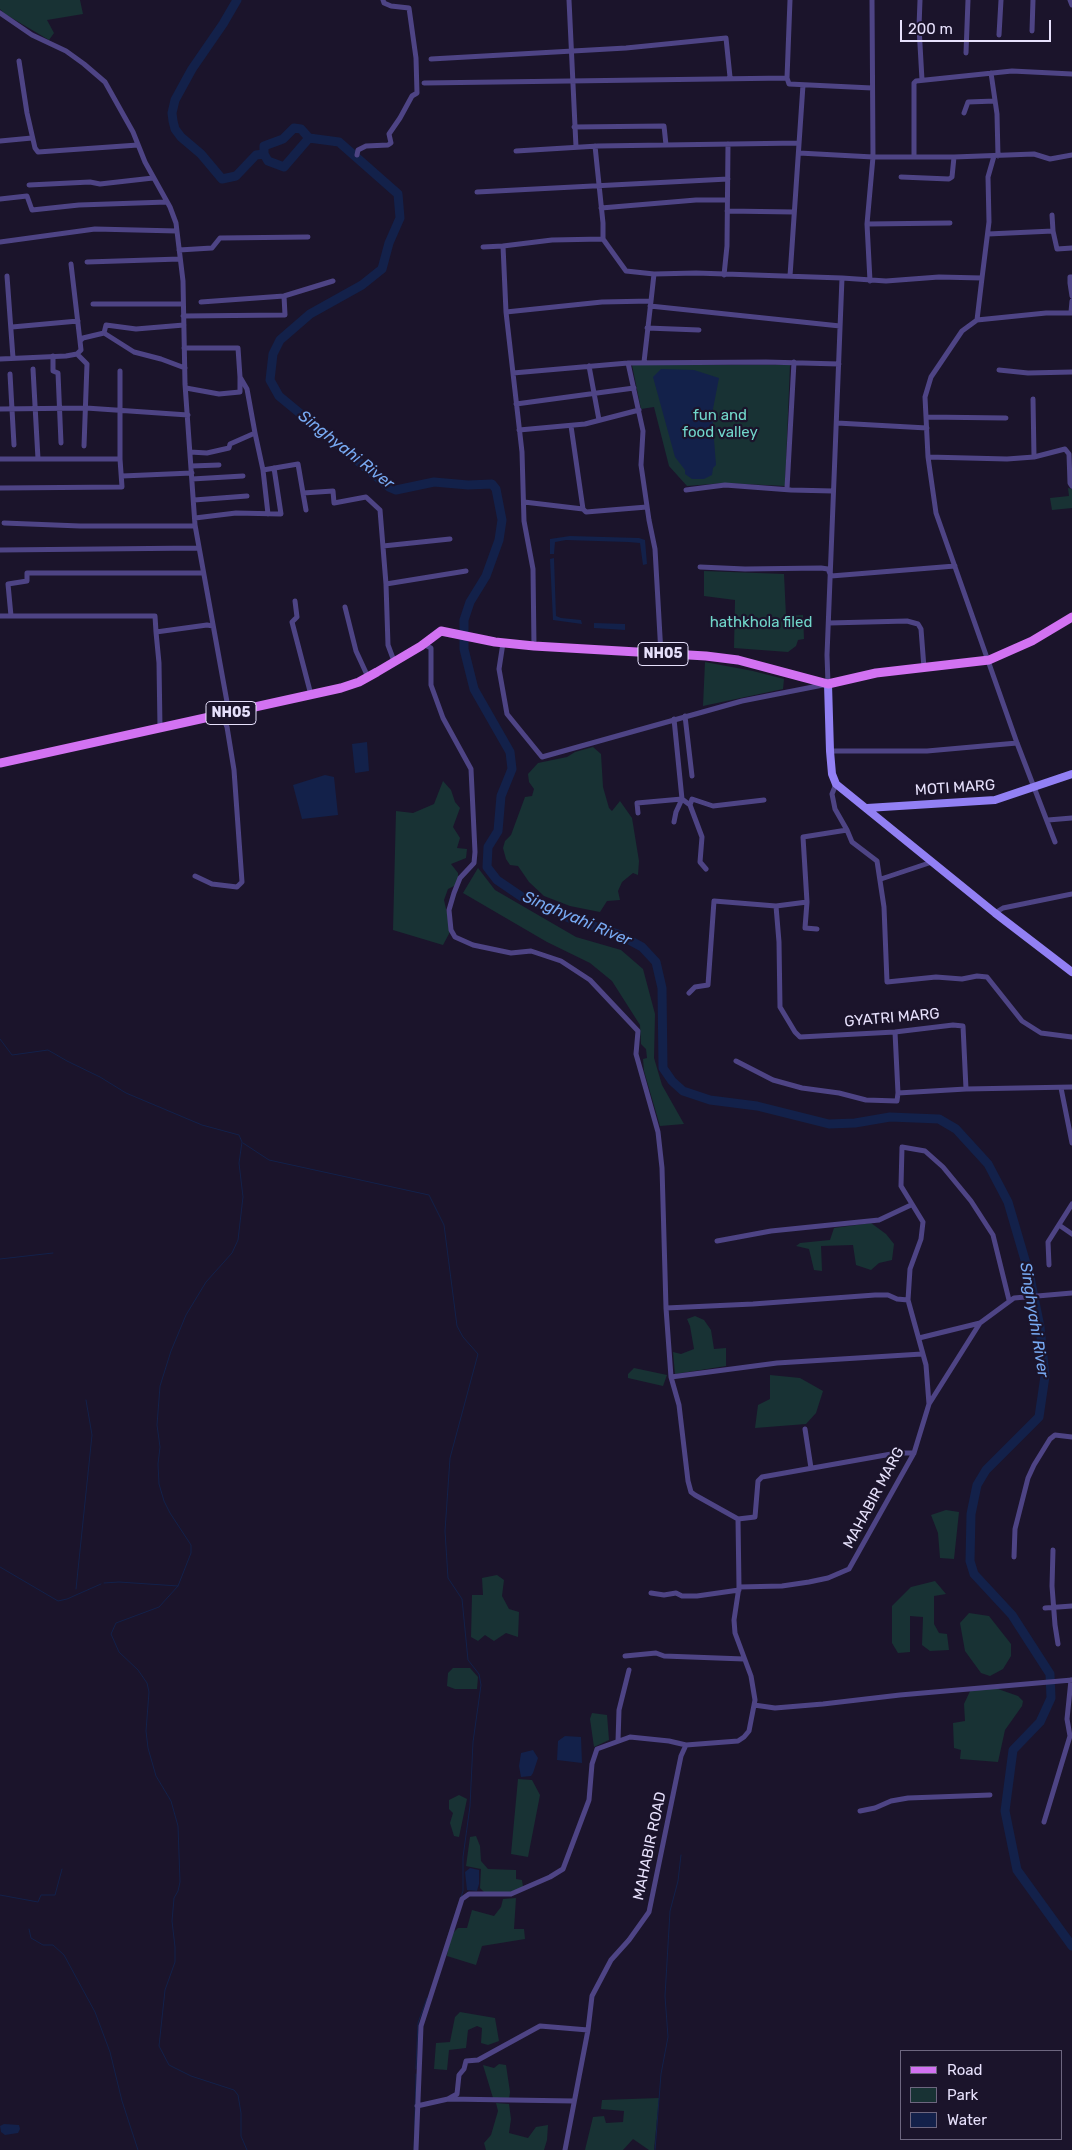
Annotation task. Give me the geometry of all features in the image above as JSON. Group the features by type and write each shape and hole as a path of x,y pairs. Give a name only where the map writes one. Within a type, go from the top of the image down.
{"main road":[{"name":"NH05","path":"0,763 342,688 368,677 441,631 499,642 534,646 706,656 738,660 828,684 876,673 989,660 1032,641 1072,617"}],"street":[{"path":"357,154 358,150 366,146 388,145 391,143 389,134 412,96 417,93 416,58 409,8 384,4 383,0"},
{"path":"570,0 576,147"},
{"path":"790,0 787,78 789,84 872,88"},
{"path":"870,281 867,224 873,157 872,0"},
{"path":"920,0 919,27 922,80"},
{"path":"966,53 968,0"},
{"path":"999,35 1001,0"},
{"path":"1032,31 1033,0"},
{"path":"1070,0 1072,5"},
{"path":"0,13 32,35 66,51 105,82 118,102 152,178 167,202 176,223 183,280 184,348 195,526 214,626 234,770 242,882 237,887 212,884 195,876"},
{"path":"431,58 664,46 726,38 730,77"},
{"path":"19,61 34,148 38,152 138,145"},
{"path":"914,156 914,83 922,80 1012,71 1072,74"},
{"path":"977,320 988,234 990,168 996,156 995,101 991,73"},
{"path":"424,83 730,77 787,78"},
{"path":"790,276 803,85"},
{"path":"964,112 968,102 995,101"},
{"path":"574,127 664,126 666,145"},
{"path":"0,142 32,138"},
{"path":"516,151 595,146 799,143"},
{"path":"724,275 727,256 728,144"},
{"path":"595,146 602,208 603,239 626,271 654,274 790,276 870,281 939,277 982,278"},
{"path":"799,153 873,157 954,157 1034,154 1050,158 1072,155"},
{"path":"901,177 949,179 952,177 954,157"},
{"path":"29,185 90,182 100,184 152,178"},
{"path":"477,192 728,179"},
{"path":"0,199 27,196 32,210 79,205 167,202"},
{"path":"602,208 696,200 728,200"},
{"path":"727,211 794,212"},
{"path":"1052,215 1057,249 1072,248"},
{"path":"867,224 950,223"},
{"path":"0,242 95,229 177,231"},
{"path":"988,234 1053,231"},
{"path":"179,250 212,248 220,238 308,237"},
{"path":"483,247 552,240 603,239"},
{"path":"503,246 506,312 524,466 524,521 533,569 534,646"},
{"path":"87,262 180,259"},
{"path":"71,264 80,341 80,350 77,354"},
{"path":"644,362 654,274"},
{"path":"7,276 13,358"},
{"path":"1072,277 1070,277 1072,296"},
{"path":"842,278 829,623 828,684 832,774 836,784 995,913 1072,972"},
{"path":"201,302 284,296 333,281"},
{"path":"183,316 285,314 284,296"},
{"path":"506,312 602,302 650,304 840,326"},
{"path":"1055,842 1017,744 936,513 928,457 925,397 931,377 962,331 977,320 1072,313 1072,302"},
{"path":"93,304 183,304"},
{"path":"12,327 78,321"},
{"path":"104,333 106,325 136,328 184,325"},
{"path":"647,328 698,330"},
{"path":"80,341 92,335 104,333 134,352 185,368"},
{"path":"184,348 238,348 240,376 240,392 219,394 186,388"},
{"path":"0,359 77,354 87,364 84,446"},
{"path":"53,356 53,371 58,373 61,443"},
{"path":"513,373 644,362 794,362 839,364"},
{"path":"787,488 794,362"},
{"path":"628,363 643,431 641,465 655,549 661,654"},
{"path":"589,366 599,420"},
{"path":"33,369 38,459"},
{"path":"999,370 1028,373 1072,372"},
{"path":"0,488 122,487 120,459 120,371"},
{"path":"10,374 14,445"},
{"path":"240,376 247,389 263,470 268,514"},
{"path":"516,404 594,395 634,388"},
{"path":"1033,399 1034,457"},
{"path":"0,409 86,408 188,415"},
{"path":"519,430 571,426 639,410"},
{"path":"926,417 1006,418"},
{"path":"837,423 927,428"},
{"path":"571,426 583,509"},
{"path":"190,452 207,453 229,448 230,444 255,433"},
{"path":"928,457 1007,459 1034,457 1067,450 1070,454 1070,483 1072,486"},
{"path":"0,459 120,459"},
{"path":"263,470 298,464 306,510"},
{"path":"191,466 219,465"},
{"path":"195,518 236,513 281,514 274,468"},
{"path":"122,476 243,476"},
{"path":"686,490 725,485 833,491"},
{"path":"303,493 333,491 334,503 366,497 380,510 386,584 388,645 394,661"},
{"path":"194,500 247,496"},
{"path":"524,502 583,509 586,512 647,507"},
{"path":"4,523 80,526 195,526"},
{"path":"383,546 450,539"},
{"path":"0,550 199,548"},
{"path":"831,576 955,566"},
{"path":"700,567 828,569 831,576"},
{"path":"386,584 466,571"},
{"path":"11,616 8,584 27,581 27,573 203,573"},
{"path":"296,601 297,617 292,622 311,695"},
{"path":"345,607 356,651 368,677"},
{"path":"0,616 155,616 159,662 160,728"},
{"path":"829,623 907,621 918,624 921,629 924,668"},
{"path":"156,632 207,625 214,626"},
{"path":"499,642 499,668 507,714 542,757 685,716 828,684"},
{"path":"423,644 431,648 431,685 443,718 472,769 474,863 460,878 449,910 451,930 454,937 473,945 511,952 531,951 561,961 590,980 638,1031 636,1054 658,1132 662,1168 666,1308 671,1377 679,1405 683,1446 691,1492 738,1518 755,1517 759,1478 897,1453 914,1453"},
{"path":"685,716 692,776"},
{"path":"674,719 682,799 674,822"},
{"path":"830,752 927,751 1017,744"},
{"name":"MOTI MARG","path":"867,808 995,800 1072,774"},
{"path":"836,784 832,794 835,809 852,842 876,861 881,880 887,982 936,977 962,979 977,976 987,977 1005,996 1022,1022 1041,1033 1072,1037"},
{"path":"638,813 638,803 682,799 713,806 764,800"},
{"path":"691,802 702,837 700,862 706,869"},
{"path":"1048,820 1072,818"},
{"path":"817,928 805,928 807,902 803,837 847,830"},
{"path":"881,880 932,862"},
{"path":"995,913 1003,908 1072,894"},
{"path":"689,993 695,986 708,985 714,901 776,906 807,902"},
{"name":"GYATRI MARG","path":"776,906 779,942 780,1004 788,1023 800,1036 895,1032 953,1025 962,1026 966,1089"},
{"path":"736,1061 773,1080 802,1088 839,1093 866,1100 897,1101 895,1032"},
{"path":"898,1093 966,1089 1072,1087"},
{"path":"1061,1088 1072,1143"},
{"path":"929,1404 926,1365 908,1300 910,1269 921,1240 923,1222 901,1186 902,1147 925,1151 944,1167 971,1201 993,1235 1012,1299 1072,1293"},
{"path":"1049,1265 1048,1242 1072,1204"},
{"path":"717,1240 772,1231 879,1220 911,1205"},
{"path":"1059,1225 1072,1234"},
{"path":"666,1308 875,1295 888,1295 897,1299 908,1300"},
{"name":"MAHABIR MARG","path":"650,1593 664,1595 673,1592 682,1596 697,1596 739,1588 782,1586 828,1578 849,1569 914,1453 929,1404 980,1323 1012,1299"},
{"path":"919,1338 980,1323"},
{"path":"671,1377 777,1363 922,1354"},
{"path":"805,1430 811,1468"},
{"path":"1014,1557 1015,1529 1028,1478 1034,1464 1050,1439 1055,1435 1072,1437"},
{"path":"416,2150 421,2026 462,1899 469,1894 511,1894 550,1877 563,1869 589,1800 594,1755 597,1749 630,1737 669,1741 686,1746 738,1741 744,1738 749,1730 754,1705 753,1684 735,1633 734,1620 739,1588 738,1518"},
{"path":"1053,1550 1054,1625 1058,1644"},
{"path":"1046,1608 1072,1606"},
{"path":"625,1656 656,1653 664,1656 744,1659"},
{"path":"618,1741 619,1710 629,1670"},
{"path":"754,1705 775,1708 804,1706 900,1695 1070,1680 1067,1719 1070,1736 1044,1822"},
{"name":"MAHABIR ROAD","path":"565,2150 588,2030 592,1996 610,1960 629,1940 649,1912 678,1771 686,1746"},
{"path":"860,1811 875,1808 891,1801 908,1798 990,1795"},
{"path":"417,2106 456,2094 459,2075 464,2069 466,2061 478,2060 540,2026 588,2030"},
{"path":"448,2098 574,2100"}],"green space":[{"path":"0,0 80,0 83,14 47,20 54,33 49,40 5,14 0,9"},
{"name":"fun and food valley","path":"632,365 790,365 785,486 724,483 687,486 669,466 654,407 641,409"},
{"path":"1068,488 1072,489 1072,508 1052,510 1050,498 1069,496"},
{"name":"hathkhola filed","path":"704,571 784,574 786,616 803,615 804,639 798,640 796,646 788,652 734,648 735,600 704,596"},
{"path":"705,662 784,679 783,689 703,706"},
{"path":"593,747 601,754 603,787 609,808 612,811 620,801 632,818 639,861 638,875 633,873 622,882 618,891 620,900 607,901 600,912 570,906 544,896 529,882 518,866 510,865 503,848 505,841 511,835 525,797 532,796 534,789 529,782 528,774 538,763 567,757 575,752"},
{"path":"443,781 451,790 455,802 460,808 453,827 460,838 457,848 467,849 466,858 451,864 458,873 458,884 448,889 444,900 451,930 443,945 393,930 396,811 413,813 434,804"},
{"path":"478,868 495,890 576,937 621,950 643,969 655,1014 654,1058 662,1085 684,1124 660,1126 644,1071 643,1059 647,1058 646,1049 641,1044 640,1025 612,981 590,963 547,942 463,893"},
{"path":"871,1223 886,1234 894,1244 892,1260 879,1263 871,1270 856,1265 853,1245 821,1246 822,1271 814,1270 809,1249 796,1246 800,1243 830,1240 834,1228"},
{"path":"695,1316 704,1320 711,1330 714,1349 726,1348 726,1366 675,1374 673,1352 681,1354 694,1349 687,1319"},
{"path":"634,1368 667,1375 663,1386 628,1378 628,1374"},
{"path":"770,1375 800,1378 823,1391 816,1413 806,1424 755,1428 758,1405 770,1399"},
{"path":"946,1510 959,1512 954,1559 940,1558 938,1533 931,1515"},
{"path":"497,1575 504,1580 502,1596 509,1609 519,1612 518,1637 506,1633 494,1641 485,1635 478,1641 471,1637 472,1595 483,1595 482,1578"},
{"path":"935,1581 946,1594 934,1596 934,1624 939,1633 947,1634 949,1650 930,1651 922,1645 923,1617 910,1616 910,1652 898,1653 892,1643 892,1606 911,1587"},
{"path":"969,1613 989,1616 1011,1644 1011,1656 1003,1669 990,1676 981,1673 965,1651 960,1623"},
{"path":"453,1668 470,1668 478,1677 477,1689 455,1689 447,1686 448,1673"},
{"path":"971,1689 998,1689 1018,1696 1023,1701 1022,1706 1005,1730 998,1762 960,1759 961,1750 954,1748 953,1723 965,1721 964,1704"},
{"path":"592,1713 607,1715 609,1740 594,1747 590,1719"},
{"path":"518,1779 532,1780 540,1795 528,1857 511,1854"},
{"path":"459,1795 467,1799 459,1837 454,1836 450,1823 453,1813 449,1809 449,1800"},
{"path":"476,1836 480,1846 481,1861 488,1869 516,1870 516,1879 522,1880 523,1887 511,1892 484,1892 480,1888 481,1869 466,1866 470,1837"},
{"path":"516,1898 514,1929 524,1929 525,1939 482,1946 476,1965 447,1956 450,1936 458,1928 467,1928 472,1910 494,1916 501,1907 503,1899"},
{"path":"460,2012 495,2018 499,2041 488,2045 481,2043 482,2028 477,2026 468,2030 466,2048 449,2050 447,2070 434,2069 436,2043 450,2042 455,2017"},
{"path":"499,2064 506,2065 510,2092 509,2099 493,2098 483,2065 494,2068"},
{"path":"659,2098 654,2150 649,2150 633,2139 623,2150 585,2150 593,2117 604,2116 606,2123 623,2122 624,2111 601,2109 602,2100"},
{"path":"496,2103 509,2104 511,2119 509,2133 528,2138 536,2127 548,2125 544,2150 486,2150 484,2143 491,2135 498,2111"}],"water":[{"path":"661,369 694,370 719,378 712,414 716,465 713,468 712,475 704,479 692,479 685,474 685,470 675,457 653,377"},
{"path":"570,536 639,538 645,540 647,564 643,565 640,543 566,540 555,542 554,554 550,554 550,539"},
{"path":"554,558 556,616 581,620 582,624 553,620 550,559"},
{"path":"594,623 625,624 625,630 594,628"},
{"path":"367,742 369,771 355,773 352,744"},
{"path":"325,775 334,777 338,815 302,819 293,785"},
{"path":"565,1736 581,1737 582,1763 557,1760 558,1741"},
{"path":"533,1750 538,1758 533,1773 531,1776 521,1777 519,1766 521,1753"},
{"path":"470,1868 479,1870 477,1891 467,1890 465,1872"},
{"path":"4,2124 19,2125 20,2129 18,2133 5,2135 1,2132 0,2126"}],"waterway":[{"name":"Singhyahi River","path":"237,0 192,69 175,100 172,113 173,121 175,129 181,137 201,154 222,179 236,176 256,155 264,154 268,161 284,167 309,138 339,142 398,194 400,218 389,243 382,269 362,285 310,314 280,340 273,354 270,380 279,396 389,487 396,490 434,482 468,485 492,484 496,489 502,520 499,540 486,576 470,602 464,620 464,649 474,689 510,752 512,769 501,796 498,831 488,847 487,867 497,880 522,897 569,918 618,934 642,947 656,962 662,988 663,1068 672,1081 683,1091 710,1100 757,1106 829,1124 855,1123 890,1117 939,1119 956,1129 988,1164 1008,1202 1030,1277 1040,1327 1045,1376 1039,1417 986,1470 977,1485 971,1514 970,1561 974,1574 1012,1615 1050,1674 1051,1698 1040,1722 1013,1750 1005,1811 1017,1870 1072,1946"},
{"name":"Singhyahi River","path":"264,154 264,146 283,139 294,128 301,129 309,138"},
{"path":"0,1039 12,1055 48,1050 126,1093 202,1125 239,1135 242,1142 239,1163 243,1197 238,1240 232,1253 206,1282 186,1315 171,1351 160,1386 157,1425 160,1447 158,1464 159,1484 170,1513 191,1545 191,1553 178,1586 159,1607 116,1623 111,1634 119,1652 138,1670 147,1683 149,1692 146,1731 148,1748 156,1776 171,1801 178,1826 180,1882 174,1898 172,1921 175,1962 165,1990 159,2046 169,2065 191,2076 234,2090 238,2095 241,2113 241,2136 247,2150"},
{"path":"243,1143 269,1160 429,1195 444,1225 457,1326 463,1337 478,1354 450,1458 445,1531 448,1578 462,1599 468,1660 479,1674 481,1685 473,1742 470,1806 463,1857 463,1891 461,1897"},
{"path":"0,1259 53,1253"},
{"path":"76,1589 92,1435 86,1400"},
{"path":"0,1567 58,1601 101,1584"},
{"path":"104,1583 119,1582 178,1586"},
{"path":"655,2150 661,2074 668,2037 665,1996 670,1911 678,1881 681,1855"},
{"path":"0,1895 38,1902 41,1895 55,1895 62,1869"},
{"path":"29,1929 31,1938 43,1945 53,1945 64,1955 95,2012 110,2052 122,2101 138,2150"},
{"path":"416,2069 418,2023 427,1998"},
{"path":"414,2150 416,2074"}]}
